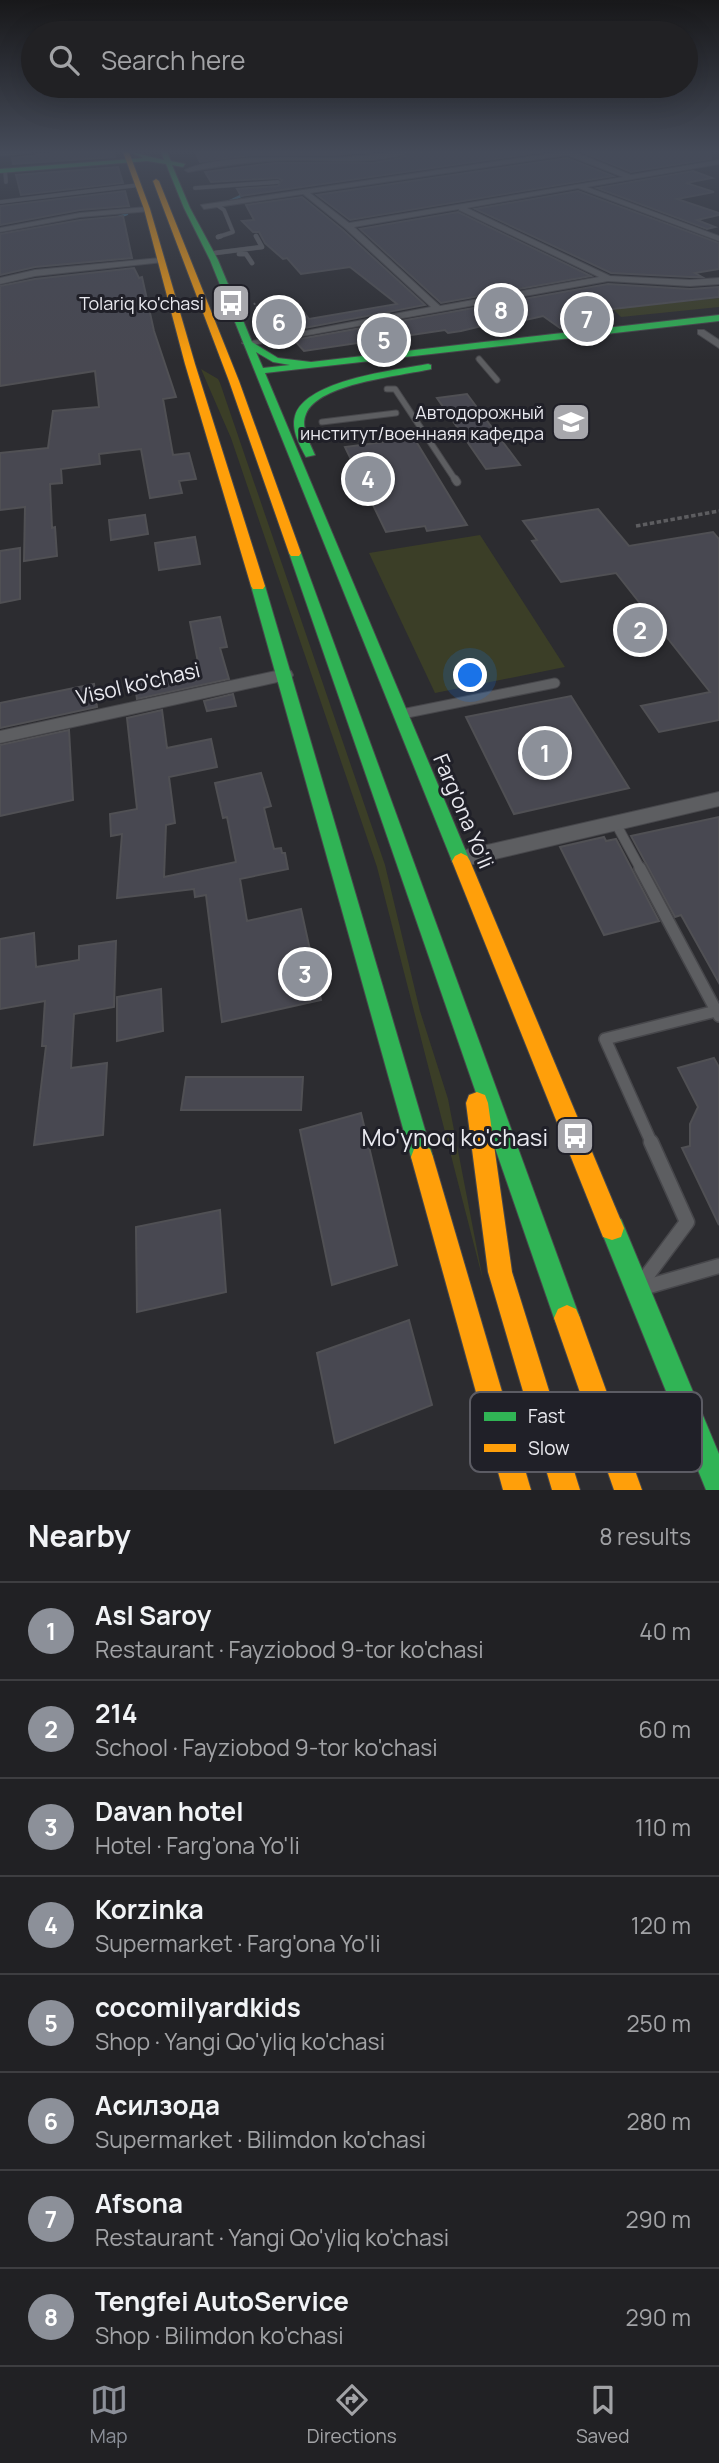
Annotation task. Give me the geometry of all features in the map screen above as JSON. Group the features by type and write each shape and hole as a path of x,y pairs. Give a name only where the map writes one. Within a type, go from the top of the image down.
{"main road":[{"path":"150,222 285,675 489,1392"},
{"path":"169,222 168,247 210,364 234,381 428,367"},
{"path":"171,222 234,381 593,1392"},
{"name":"Farg'ona Yo'li","path":"196,222 215,252 247,343 310,499 680,1392"},
{"path":"212,222 215,252"},
{"path":"261,377 311,365 719,318"},
{"path":"310,499 306,463 289,414 292,399 317,385 479,359 719,330"},
{"path":"247,343 276,360 311,365"},
{"path":"469,1045 500,1272 536,1392"},
{"name":"Farg'ona Yo'li","path":"702,1446 719,1488"},
{"path":"512,1472 517,1490"},
{"path":"561,1472 566,1490"},
{"path":"622,1472 628,1490"}],"street":[{"path":"0,230 45,222"},
{"path":"342,222 439,310"},
{"path":"348,226 376,222"},
{"path":"490,222 608,278"},
{"path":"673,222 719,239"},
{"path":"0,281 46,272 160,260"},
{"path":"247,343 608,278 719,281"},
{"path":"701,332 719,345"},
{"name":"Visol ko'chasi","path":"0,737 285,675"},
{"path":"461,859 719,799"}],"lane":[{"path":"215,252 262,247 256,236"},
{"path":"215,252 246,254 252,263"},
{"path":"479,359 497,380"},
{"path":"387,389 395,389 457,482"},
{"path":"322,422 396,413"},
{"path":"401,714 555,683"},
{"path":"615,822 718,1014 605,1039 687,1222 638,1289"},
{"path":"638,1289 716,1269"}],"path":[{"path":"636,526 719,511"}],"green space":[{"path":"719,298 719,307 621,317 613,309"},
{"path":"201,369 220,383 385,865 420,1011 448,1099 483,1280 377,867 231,438"},
{"path":"480,535 565,667 435,693 369,553"}],"building":[{"path":"0,222 18,222 0,225"},
{"path":"71,222 124,222 132,258 35,267 0,275 0,234"},
{"path":"243,222 332,222 425,305 284,332 269,311 300,307 309,319 397,304 350,267 301,274 287,258 283,259 265,243 259,232 253,232"},
{"path":"403,222 478,222 591,276 441,303 360,229"},
{"path":"502,222 661,222 719,243 719,269 695,273 702,277 611,273"},
{"path":"687,222 701,222 715,227 707,229"},
{"path":"134,268 139,278 142,277 154,331 176,397 163,399 173,455 189,453 196,479 179,481 182,493 150,498 141,449 99,454 100,464 61,469 62,483 50,484 52,528 55,527 57,556 24,561 25,507 0,510 0,453 48,448 53,411 99,407 95,371 0,386 0,286 35,279"},
{"path":"608,284 690,289 719,287 719,297 595,311 608,322 560,328 543,316 495,327 490,324 448,333 445,330 304,351 294,340"},
{"path":"467,394 520,465 486,469 437,398"},
{"path":"414,438 467,525 427,531 425,526 386,532 345,447"},
{"path":"598,509 629,546 713,532 719,539 719,720 659,732 641,706 710,692 616,573 561,582 532,541 537,540 523,521"},
{"path":"145,515 148,534 111,540 109,520"},
{"path":"195,537 200,564 159,570 155,543"},
{"path":"20,548 20,599 0,603 0,551"},
{"path":"220,617 227,647 220,648 229,679 137,699 134,680 199,667 190,622"},
{"path":"94,684 97,707 0,728 0,703"},
{"path":"233,694 236,706 207,711 204,701"},
{"path":"571,696 629,788 514,814 466,717"},
{"path":"162,710 167,748 211,739 217,767 169,777 175,823 166,825 164,877 236,862 227,817 223,818 215,783 261,773 271,806 264,808 274,849 281,848 282,853 285,853 288,869 240,879 247,921 301,909 321,1000 222,1022 206,895 195,897 194,889 117,898 122,834 111,836 110,814 137,809 127,718"},
{"path":"69,730 73,800 0,816 0,745"},
{"path":"719,817 719,983 681,915 675,917 631,836"},
{"path":"604,837 606,841 616,839 659,921 604,935 560,847"},
{"path":"34,933 36,967 79,960 79,946 116,941 114,1007 74,1014 71,1068 107,1063 103,1135 34,1145 46,1046 42,1046 45,1001 0,1009 0,939"},
{"path":"161,989 163,1031 117,1041 117,997"},
{"path":"714,1058 719,1067 719,1225 682,1148 690,1146 690,1124 698,1107 678,1068"},
{"path":"186,1077 303,1077 301,1110 181,1110"},
{"path":"361,1113 397,1265 332,1285 300,1130"},
{"path":"220,1210 226,1292 137,1312 136,1227"},
{"path":"409,1320 432,1405 335,1443 317,1353"}],"traffic: fast":[{"path":"194,222 214,260 461,861"},
{"path":"259,371 719,318"},
{"path":"247,343 276,360 311,365"},
{"path":"310,455 299,424 301,413 308,403 338,387 428,367"},
{"path":"295,553 567,1318"},
{"path":"258,586 422,1157"},
{"path":"612,1228 679,1392"},
{"path":"702,1447 719,1488"}],"traffic: slow":[{"path":"150,222 190,364 258,586"},
{"path":"172,222 234,381 295,553"},
{"path":"461,861 612,1228"},
{"path":"477,1103 500,1272 536,1392"},
{"path":"422,1157 489,1392"},
{"path":"567,1318 593,1392"},
{"path":"512,1472 517,1490"},
{"path":"561,1472 566,1490"},
{"path":"622,1472 628,1490"}],"place":[{"name":"Tolariq ko'chasi","path":"231,303"},
{"name":"Tengfei AutoService","path":"501,310"},
{"name":"Afsona","path":"587,319"},
{"name":"Асилзода","path":"279,322"},
{"name":"cocomilyardkids","path":"384,340"},
{"name":"Автодорожный институт/военнаяя кафедра","path":"571,422"},
{"name":"Korzinka","path":"368,479"},
{"name":"214","path":"640,630"},
{"name":"Asl Saroy","path":"545,753"},
{"name":"Davan hotel","path":"305,974"},
{"name":"Mo'ynoq ko'chasi","path":"575,1136"}]}
